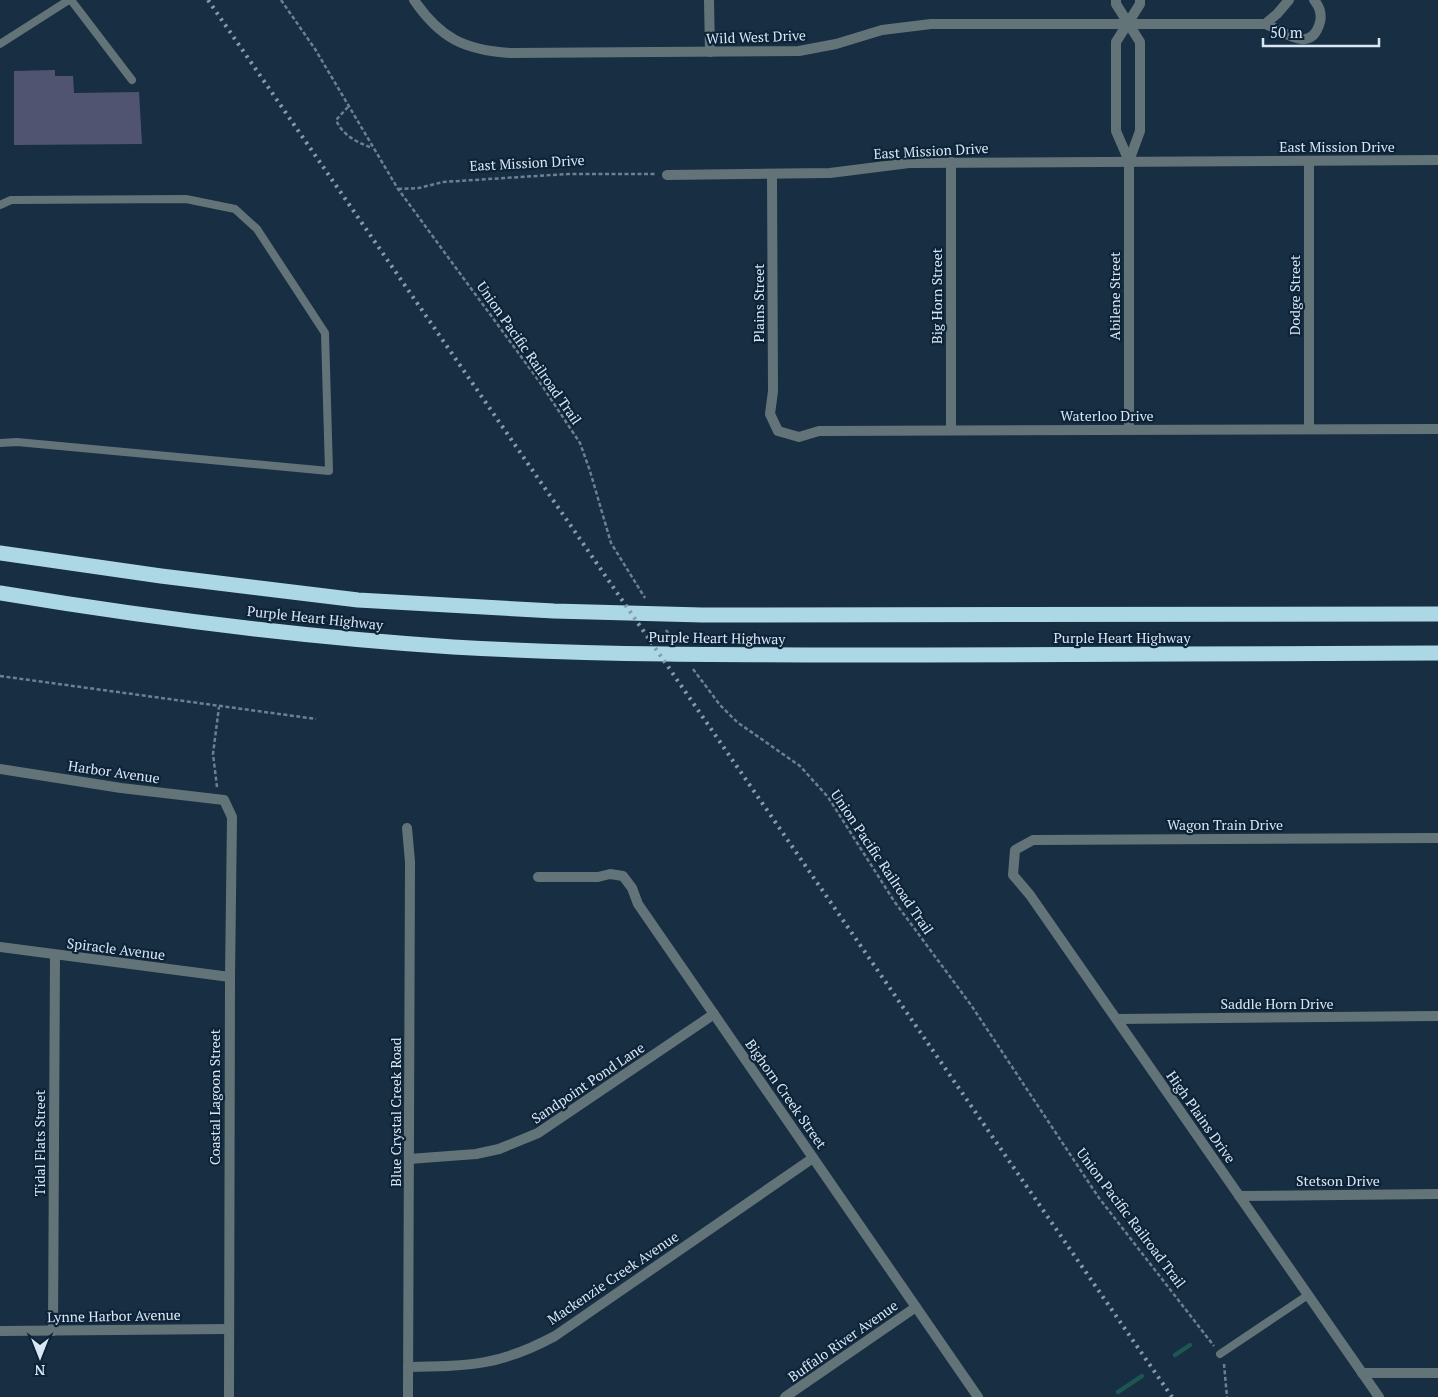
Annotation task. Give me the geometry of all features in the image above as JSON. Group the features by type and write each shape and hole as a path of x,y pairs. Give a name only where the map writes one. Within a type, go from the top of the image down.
{"highway":[{"name":"Purple Heart Highway","path":"0,552 162,576 358,600 554,611 702,615 1438,614"},
{"name":"Purple Heart Highway","path":"0,593 78,606 261,630 443,646 578,653 733,656 1438,653"}],"street":[{"name":"Wild West Drive","path":"414,0 429,21 445,35 461,44 487,52 799,51 836,44 882,30 931,24 1265,24 1279,28 1296,39 1304,39 1314,34 1321,18 1320,10 1314,0"},
{"path":"709,0 710,52"},
{"name":"Abilene Street","path":"1116,0 1116,4 1140,42 1140,131 1129,161 1129,430"},
{"name":"Abilene Street","path":"1129,161 1116,131 1116,42 1140,4 1140,0"},
{"path":"1265,24 1289,0"},
{"name":"East Mission Drive","path":"667,175 830,173 909,163 951,162 1438,160"},
{"name":"Dodge Street","path":"1309,161 1309,429"},
{"name":"Big Horn Street","path":"951,162 951,430"},
{"name":"Plains Street","path":"772,174 773,391 770,414 778,431"},
{"name":"Waterloo Drive","path":"778,431 798,437 819,431 1438,429"},
{"name":"Harbor Avenue","path":"0,769 120,788 224,800"},
{"name":"Coastal Lagoon Street","path":"224,800 232,817 229,1397"},
{"name":"Blue Crystal Creek Road","path":"406,828 410,862 408,1397"},
{"name":"Wagon Train Drive","path":"1015,850 1033,840 1438,838"},
{"name":"High Plains Drive","path":"1015,850 1013,875 1030,895 1117,1019 1379,1397"},
{"name":"Bighorn Creek Street","path":"538,877 598,877 610,874 623,876 632,888 638,904 978,1397"},
{"name":"Spiracle Avenue","path":"0,947 230,977"},
{"name":"Tidal Flats Street","path":"52,1331 55,955"},
{"name":"Sandpoint Pond Lane","path":"409,1159 476,1154 499,1149 538,1133 714,1014"},
{"name":"Saddle Horn Drive","path":"1117,1019 1438,1016"},
{"name":"Mackenzie Creek Avenue","path":"408,1367 454,1368 476,1365 498,1361 536,1346 555,1336 813,1158"},
{"name":"Stetson Drive","path":"1239,1196 1438,1194"},
{"name":"Buffalo River Avenue","path":"786,1397 916,1307"},
{"name":"Lynne Harbor Avenue","path":"0,1331 228,1329"},
{"path":"1362,1373 1438,1373"}],"lane":[{"path":"0,44 70,0 132,80"},
{"path":"0,205 11,200 186,199 235,209 257,229 326,333 329,471 17,442 0,443"},
{"path":"1220,1354 1308,1295"}],"path":[{"name":"Union Pacific Railroad Trail","path":"281,0 315,49 398,189 540,381 580,443 611,543 628,574 650,606"},
{"path":"348,107 336,120 339,128 351,138 373,148"},
{"name":"East Mission Drive","path":"398,189 419,188 443,182 568,174 667,175"},
{"path":"661,622 677,646"},
{"name":"Union Pacific Railroad Trail","path":"688,662 720,705 738,722 800,766 828,797 894,901 970,1005 1099,1198 1220,1354 1225,1370 1227,1397"},
{"path":"0,676 316,719"},
{"path":"219,707 213,769 215,784 224,800"}],"building":[{"path":"55,70 55,76 73,76 74,93 139,92 142,144 14,145 14,71"}],"waterway":[{"path":"1175,1355 1190,1345"},
{"path":"1118,1392 1142,1376"}],"railway":[{"path":"208,0 1172,1397"}]}
